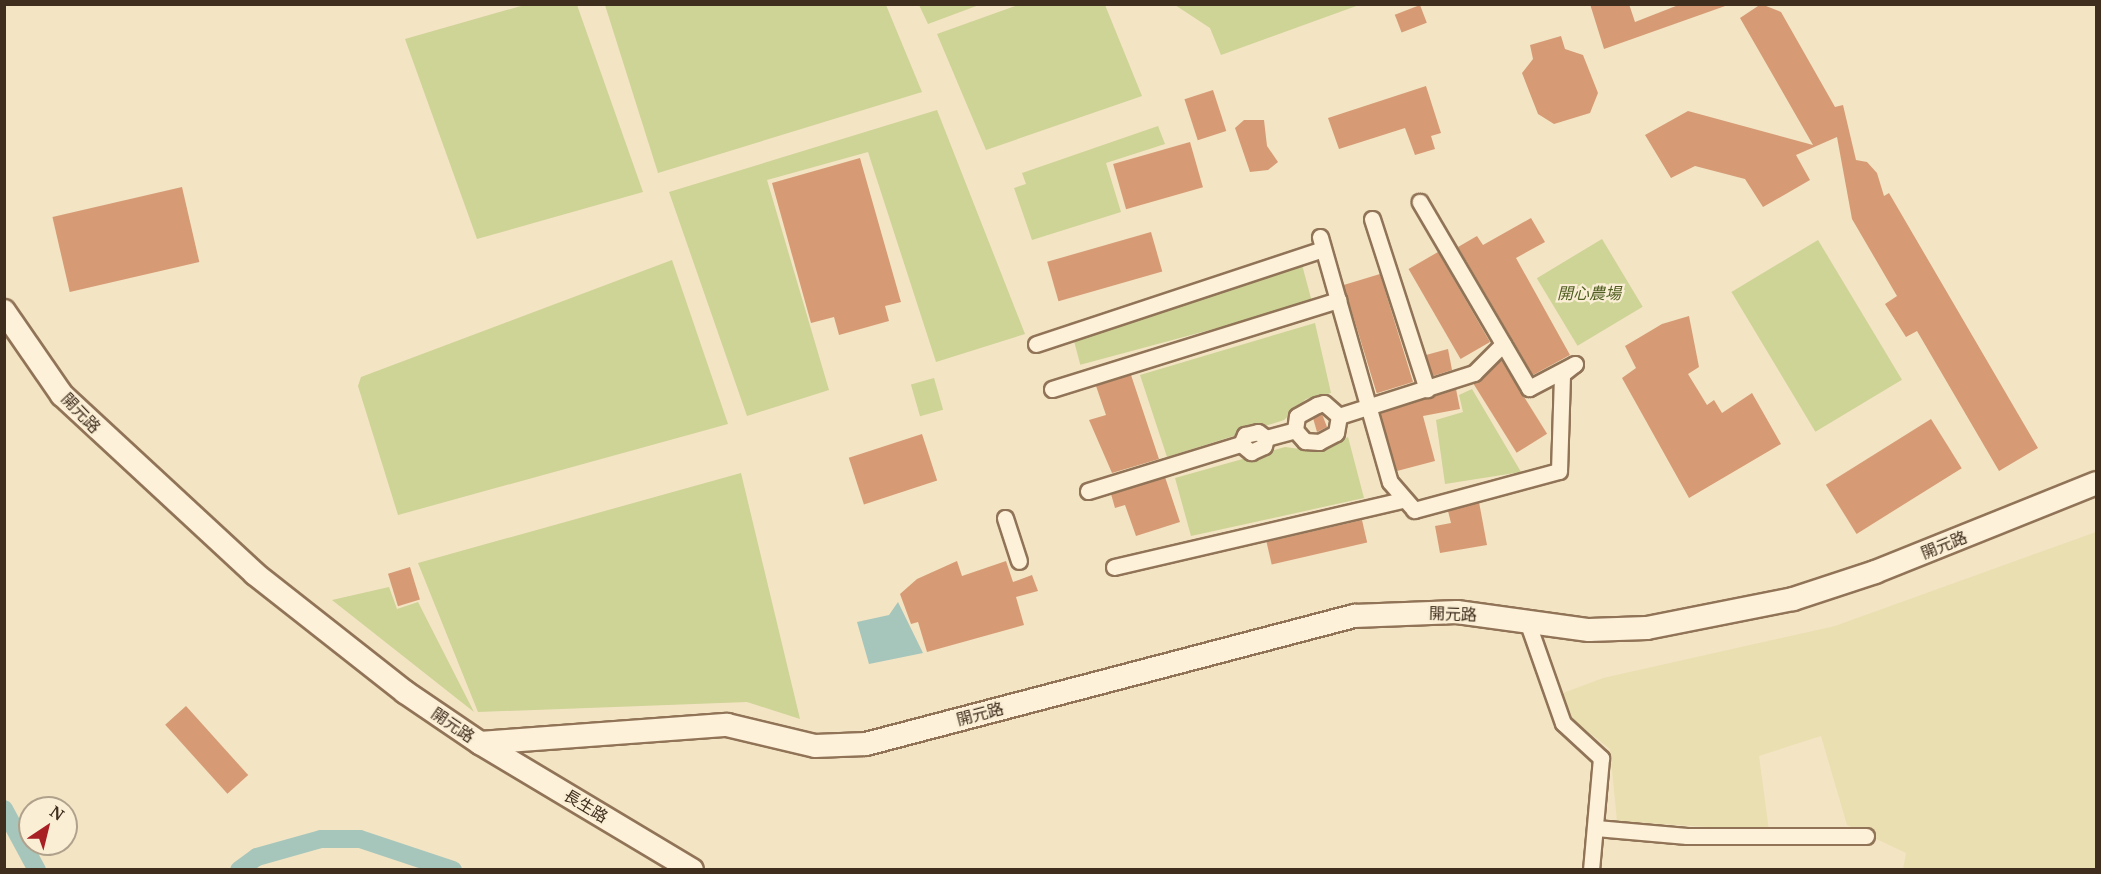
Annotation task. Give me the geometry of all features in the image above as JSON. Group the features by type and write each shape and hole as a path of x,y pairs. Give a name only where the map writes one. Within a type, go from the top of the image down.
{"street":[{"path":"1036,344 1322,243 1390,482 1403,500 1414,510 1559,471 1562,374 1575,364 1529,388 1420,202"},
{"path":"1372,219 1427,389"},
{"path":"1052,388 1338,300"},
{"name":"開元路","path":"4,310 62,395 119,452 264,581 405,692 480,743 728,725 814,746 866,744 1354,616 1457,612 1589,630 1647,628 1793,598 1875,572 2097,483"},
{"path":"1339,416 1474,373 1503,344"},
{"path":"1294,430 1297,416 1317,405 1324,403 1339,416"},
{"path":"1294,430 1305,441 1319,442 1336,433 1339,416"},
{"path":"1088,491 1241,444 1245,435 1258,432 1266,438 1294,430"},
{"path":"1114,567 1403,500"},
{"path":"1005,518 1020,561"},
{"path":"1527,621 1563,723 1601,759 1591,870"},
{"name":"長生路","path":"480,743 692,870"},
{"path":"1596,828 1687,836 1866,836"}],"shaded area":[{"path":"2096,532 2096,869 1903,869 1906,853 1847,825 1821,736 1759,756 1769,831 1617,821 1610,749 1572,719 1563,693 1603,678 1835,626"}],"green space":[{"path":"528,4 577,5 643,192 477,239 405,39"},
{"path":"605,5 886,5 922,92 658,173"},
{"path":"919,5 979,5 928,24"},
{"path":"1018,5 1105,5 1142,96 986,150 937,34"},
{"path":"1175,5 1359,5 1221,55 1210,28"},
{"path":"937,110 1025,334 936,362 868,152 767,180 829,390 747,416 669,192"},
{"path":"1158,126 1165,144 1106,163 1121,212 1032,240 1014,188 1026,184 1022,173"},
{"name":"開心農場","path":"1602,239 1643,307 1578,346 1537,278"},
{"path":"1818,240 1902,380 1815,432 1731,292"},
{"path":"672,260 728,424 398,515 358,386 361,377"},
{"path":"1301,261 1312,303 1080,365 1069,323"},
{"path":"1315,323 1331,393 1306,399 1284,420 1167,457 1140,375"},
{"path":"934,378 943,410 920,416 911,385"},
{"path":"1472,389 1521,472 1445,484 1436,420 1463,412 1459,395"},
{"path":"1348,437 1364,498 1191,536 1175,478 1285,447 1322,452"},
{"path":"741,473 800,719 747,702 478,712 418,563"},
{"path":"389,587 397,609 418,602 474,712 332,600"}],"water":[{"path":"898,602 923,653 869,664 857,622 889,615"}],"building":[{"path":"1590,4 1629,4 1635,22 1681,4 1728,5 1604,49"},
{"path":"1761,4 1781,12 1835,107 1843,105 1856,160 1867,162 1877,173 1884,196 1889,193 2038,448 1999,471 1917,331 1906,337 1885,304 1897,296 1852,219 1837,137 1796,155 1810,180 1763,207 1745,179 1695,166 1671,178 1645,135 1688,111 1813,145 1740,18"},
{"path":"1420,5 1427,23 1402,32 1395,15"},
{"path":"1561,36 1565,49 1583,55 1598,93 1590,113 1554,124 1538,114 1522,73 1533,59 1530,45"},
{"path":"1426,86 1441,133 1431,136 1435,149 1415,155 1405,128 1339,149 1328,118"},
{"path":"1213,90 1226,131 1198,140 1184,99"},
{"path":"1244,120 1264,120 1267,146 1278,162 1268,170 1250,172 1235,128"},
{"path":"1190,142 1203,187 1126,209 1113,164"},
{"path":"860,158 901,302 885,306 889,321 839,335 834,317 811,323 772,183"},
{"path":"182,187 199,262 70,292 52,217"},
{"path":"1531,218 1545,242 1516,258 1570,355 1533,375 1458,247 1477,236 1483,245"},
{"path":"1151,232 1162,271 1058,301 1047,262"},
{"path":"1438,252 1490,342 1461,359 1409,269"},
{"path":"1380,274 1413,382 1377,393 1344,285"},
{"path":"1689,316 1699,367 1688,374 1707,405 1714,400 1722,413 1752,393 1781,444 1689,498 1622,378 1636,368 1625,346 1662,324"},
{"path":"1448,349 1452,370 1433,376 1426,355"},
{"path":"1501,360 1547,434 1517,453 1470,379"},
{"path":"1131,375 1159,459 1112,473 1089,420 1106,415 1096,386"},
{"path":"1456,389 1460,409 1423,416 1435,461 1397,471 1380,413"},
{"path":"1322,414 1327,427 1317,432 1313,418"},
{"path":"1931,419 1962,468 1857,534 1826,485"},
{"path":"922,434 937,481 864,504 849,458"},
{"path":"1165,477 1180,522 1136,536 1125,505 1115,508 1111,494"},
{"path":"1479,502 1487,545 1440,553 1435,526 1451,523 1448,511"},
{"path":"1362,520 1367,542 1272,564 1267,542"},
{"path":"957,561 962,576 1006,561 1013,582 1032,575 1038,591 1016,597 1024,625 927,652 918,622 911,624 900,594 917,579"},
{"path":"410,567 420,600 398,606 388,574"},
{"path":"186,706 248,775 227,794 165,725"}],"waterway":[{"path":"4,809 37,870"},
{"path":"239,870 257,857 321,839 360,839 453,870"}]}
